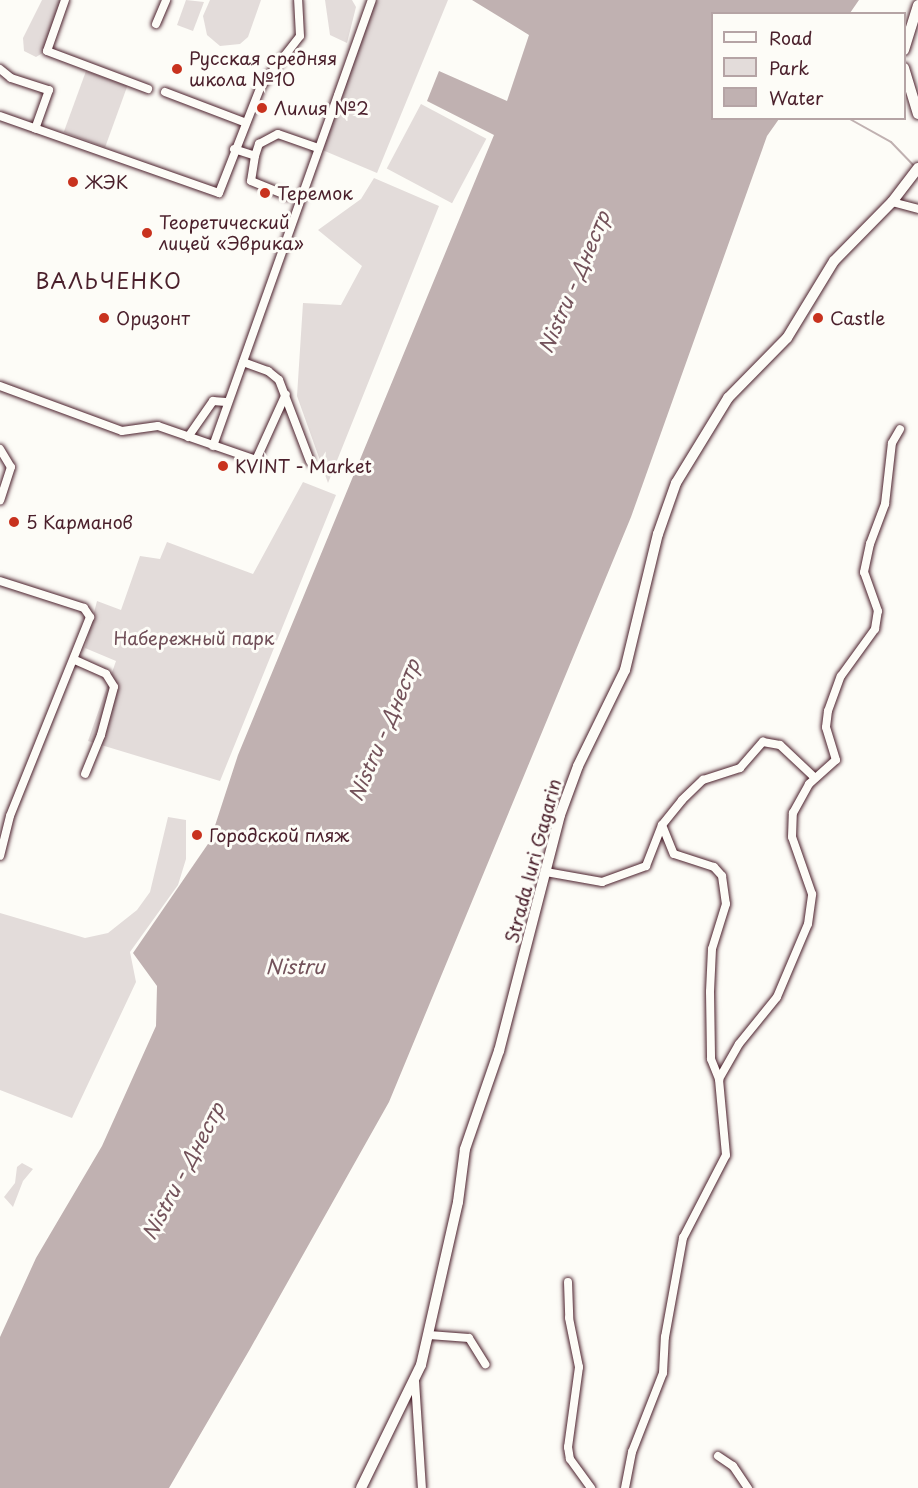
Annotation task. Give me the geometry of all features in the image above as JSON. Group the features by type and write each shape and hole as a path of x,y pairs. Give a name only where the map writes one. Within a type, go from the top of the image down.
{"main road":[{"path":"906,44 918,5"},
{"path":"906,75 918,114"},
{"name":"Strada Iuri Gagarin","path":"361,1488 414,1380 429,1335 458,1202 465,1149 499,1052 572,777 625,670 658,534 685,462 728,398 787,338 834,261 892,202 918,168"}],"street":[{"path":"65,0 47,51 148,89"},
{"path":"156,24 166,0"},
{"path":"0,116 219,193 244,122 261,87 300,36 298,0"},
{"path":"213,446 226,402 243,362 372,0"},
{"path":"0,69 11,78 49,90 35,129"},
{"path":"165,92 244,122"},
{"path":"288,196 251,181 259,144 278,135 318,148"},
{"path":"234,149 255,156"},
{"path":"892,202 918,209"},
{"path":"243,362 274,375 286,394 310,461"},
{"path":"0,386 122,431 152,425 259,459 286,394"},
{"path":"188,437 213,401 226,402"},
{"path":"719,1079 739,1044 777,997 808,924 812,894 792,837 792,822 799,798 815,778 836,760 826,720 841,676 871,639 878,618 864,572 870,544 885,504 892,443 900,429"},
{"path":"0,449 11,467 0,500"},
{"path":"0,581 89,612 75,660 10,816 0,856"},
{"path":"75,660 106,675 114,687 101,735 85,774"},
{"path":"546,872 592,882 618,879 649,863 662,825 703,780 740,768 763,742 780,745 815,778"},
{"path":"625,1488 632,1452 663,1373 676,1265 683,1238 723,1164 724,1133 719,1079 711,1059 710,982 712,949 726,904 722,876 714,867 674,854 662,825"},
{"path":"568,1282 569,1318 579,1380 568,1447 570,1459 591,1488"},
{"path":"429,1335 469,1338 485,1364"},
{"path":"414,1380 422,1488"},
{"path":"718,1456 733,1466 748,1488"}],"green space":[{"path":"42,0 65,0 46,51 36,57 24,51 23,38"},
{"path":"186,0 204,2 193,31 177,25"},
{"path":"210,0 261,0 248,37 240,44 220,46 207,35 203,16"},
{"path":"325,0 352,0 356,7 347,43 330,35"},
{"path":"375,0 448,0 377,173 320,149"},
{"path":"86,71 127,86 105,147 64,132"},
{"path":"421,104 486,139 452,203 387,168"},
{"path":"374,178 439,206 328,483 297,396 303,303 341,305 362,266 318,230 361,199"},
{"name":"Набережный парк","path":"303,482 336,495 220,781 88,741 116,661 85,648 97,601 121,610 140,556 160,559 167,542 253,574"},
{"path":"168,817 186,820 186,859 178,885 130,952 136,982 72,1118 0,1090 0,913 85,938 108,933 137,910 150,892"},
{"path":"22,1163 33,1169 23,1181 13,1207 4,1197 15,1183 17,1167"}],"water":[{"name":"Nistru","path":"472,0 859,0 851,12 711,12 711,120 778,120 767,136 631,517 389,1102 250,1349 169,1488 0,1488 0,1337 36,1258 102,1146 156,1026 157,986 133,953 210,841 238,755 494,135 427,101 439,71 507,101 529,35"}],"waterway":[{"path":"852,120 891,142 914,166"}],"place":[{"name":"Русская средняя школа №10","path":"177,69"},
{"name":"Лилия №2","path":"262,108"},
{"name":"ЖЭК","path":"73,182"},
{"name":"Теремок","path":"265,193"},
{"name":"Теоретический лицей «Эврика»","path":"147,233"},
{"name":"Оризонт","path":"104,318"},
{"name":"Castle","path":"818,318"},
{"name":"KVINT - Market","path":"223,466"},
{"name":"5 Карманов","path":"14,522"},
{"name":"Городской пляж","path":"197,835"}],"district":[{"name":"ВАЛЬЧЕНКО","path":"109,280"}],"water label":[{"name":"Nistru - Днестр","path":"574,282"},
{"name":"Nistru - Днестр","path":"384,730"},
{"name":"Nistru - Днестр","path":"183,1171"}]}
